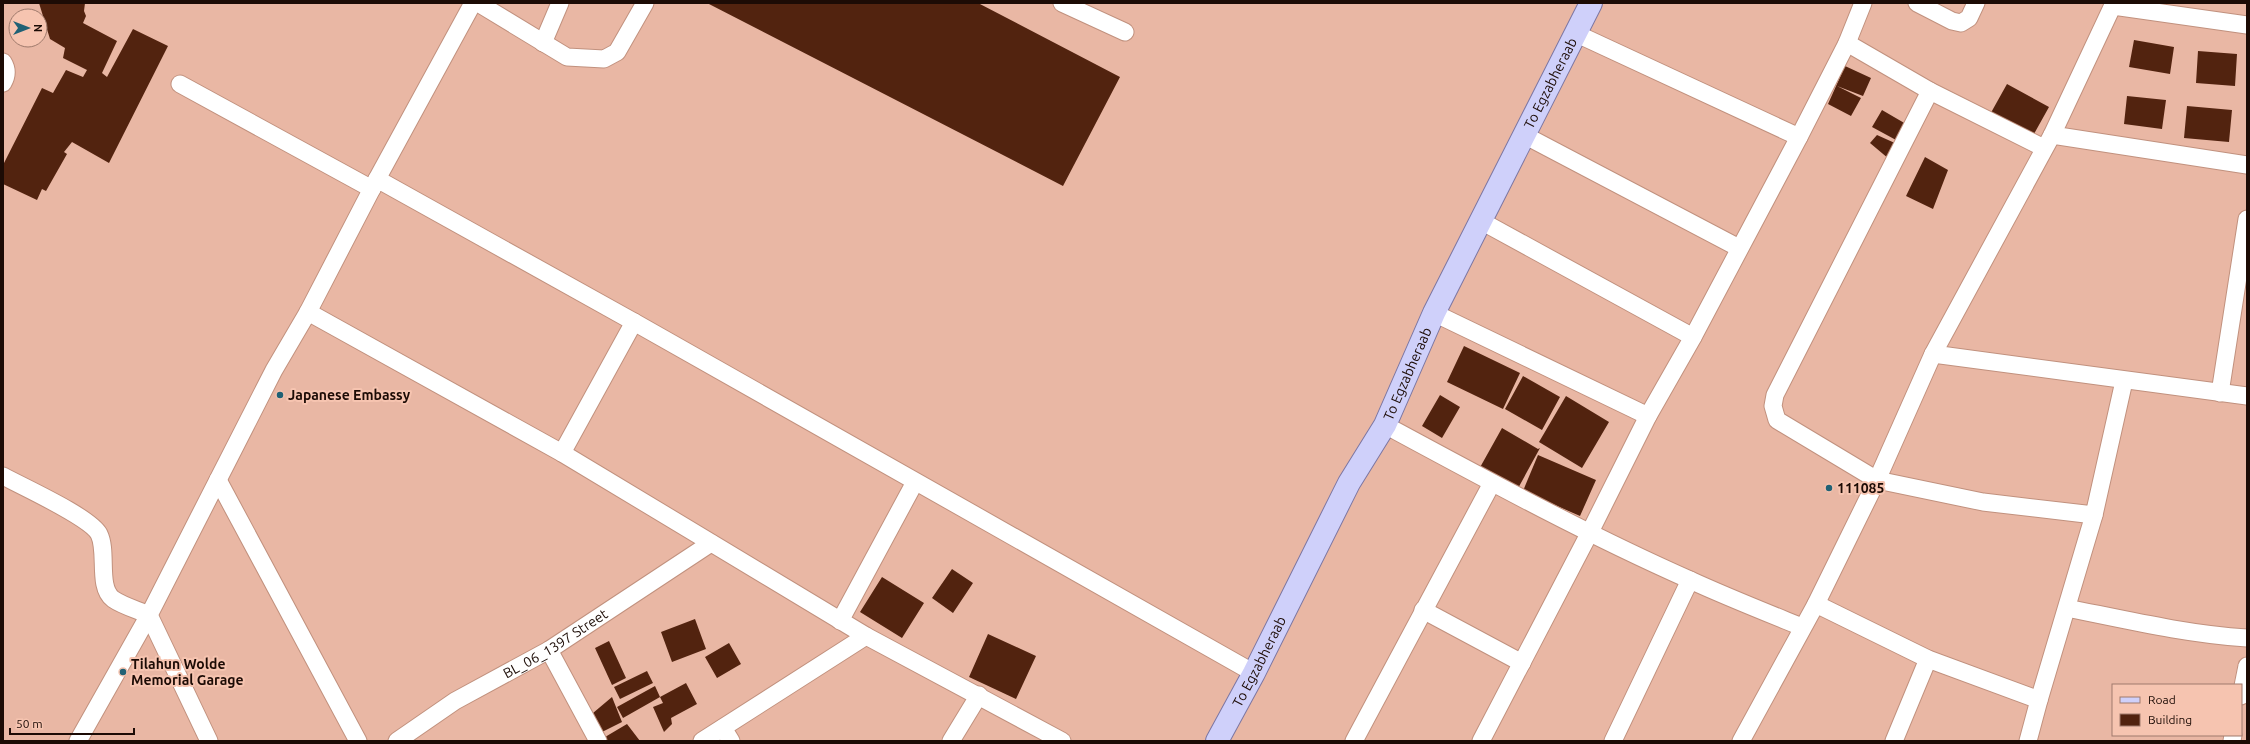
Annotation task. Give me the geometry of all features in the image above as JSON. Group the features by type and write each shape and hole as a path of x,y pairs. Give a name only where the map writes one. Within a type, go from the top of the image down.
{"main road":[{"name":"To Egzabheraab","path":"1216,741 1254,673 1349,483 1384,425 1434,313 1577,34 1591,3"}],"street":[{"path":"78,741 149,615 274,370 308,312 374,184 473,3"},
{"path":"478,3 566,57 604,59 617,52 645,3"},
{"path":"543,42 560,3"},
{"path":"1062,3 1125,32"},
{"path":"1480,741 1590,532 1648,416 1693,337 1799,137 1846,43 1863,3"},
{"path":"1917,3 1952,21 1961,23 1969,18 1976,3"},
{"path":"1741,741 1802,627 1816,604 1877,480 1934,354 2048,141 2113,4 2247,25"},
{"path":"1577,34 1799,137"},
{"path":"1846,43 1930,91 2048,141 2247,165"},
{"path":"3,62 6,67 7,76 3,84"},
{"path":"180,84 374,184 634,322 1254,673"},
{"path":"1930,91 1775,395 1772,406 1777,420 1877,480 1983,502 2094,516"},
{"path":"1524,135 1740,248"},
{"path":"2220,394 2247,219"},
{"path":"1481,221 1693,337"},
{"path":"308,312 562,453 840,621 979,695 1039,736 1062,741"},
{"path":"1434,313 1648,416"},
{"path":"562,453 634,322"},
{"path":"1934,354 2220,394 2247,396"},
{"path":"2028,741 2094,516 2124,381"},
{"path":"1384,425 1492,483 1590,532 1690,580 1802,627"},
{"path":"3,476 81,518 99,534 103,548 104,584 112,598 149,615 209,741"},
{"path":"218,480 358,741"},
{"path":"840,621 915,482"},
{"path":"1354,741 1492,483"},
{"name":"BL_06_1397 Street","path":"397,741 455,702 549,650 711,543"},
{"path":"1614,741 1690,580"},
{"path":"1816,604 1928,658 2039,700"},
{"path":"2068,608 2162,627 2221,636 2247,638"},
{"path":"1423,610 1522,663"},
{"path":"702,741 727,735 866,636"},
{"path":"549,650 598,741"},
{"path":"1894,741 1928,658"},
{"path":"2242,691 2247,666"},
{"path":"950,741 979,695"}],"building":[{"path":"39,3 85,3 84,11 86,16 83,23 117,41 102,73 107,77 133,29 168,46 109,163 72,142 64,152 67,154 46,191 42,189 37,200 3,184 3,165 42,88 53,93 66,70 83,77 87,70 63,58 65,48 50,39 48,32 48,8 41,8"},
{"path":"707,3 978,3 1120,77 1063,186"},
{"path":"2134,40 2174,47 2170,74 2129,67"},
{"path":"2198,51 2237,54 2235,86 2196,83"},
{"path":"1845,66 1871,78 1863,96 1837,86 1861,98 1851,116 1828,104"},
{"path":"2007,84 2049,107 2030,141 1988,118"},
{"path":"2127,96 2166,100 2162,129 2124,124"},
{"path":"2187,106 2232,110 2229,142 2184,138"},
{"path":"1882,110 1906,124 1896,140 1872,127"},
{"path":"1877,135 1897,144 1889,159 1870,143"},
{"path":"1925,157 1948,170 1933,209 1906,196"},
{"path":"1464,346 1520,373 1503,409 1447,382"},
{"path":"1523,376 1560,397 1542,430 1505,409"},
{"path":"1440,395 1460,407 1442,438 1422,426"},
{"path":"1566,396 1609,422 1582,468 1539,442"},
{"path":"1502,428 1538,449 1540,448 1516,492 1478,471"},
{"path":"1538,455 1596,480 1580,516 1523,491"},
{"path":"952,569 973,583 953,613 932,598"},
{"path":"882,577 924,603 902,638 860,612"},
{"path":"695,619 706,649 672,662 661,632"},
{"path":"988,634 1036,656 1016,699 969,677"},
{"path":"609,641 626,678 612,685 595,648"},
{"path":"729,643 741,664 717,678 705,657"},
{"path":"647,671 653,683 620,699 614,687"},
{"path":"686,683 697,704 671,718 672,724 664,732 653,707 663,703 660,697"},
{"path":"655,686 660,697 623,718 617,707"},
{"path":"612,697 622,722 600,733 593,713"},
{"path":"627,724 640,741 600,740"}],"place":[{"name":"Japanese Embassy","path":"280,395"},
{"name":"111085","path":"1829,488"},
{"name":"Tilahun Wolde Memorial Garage","path":"123,672"}]}
